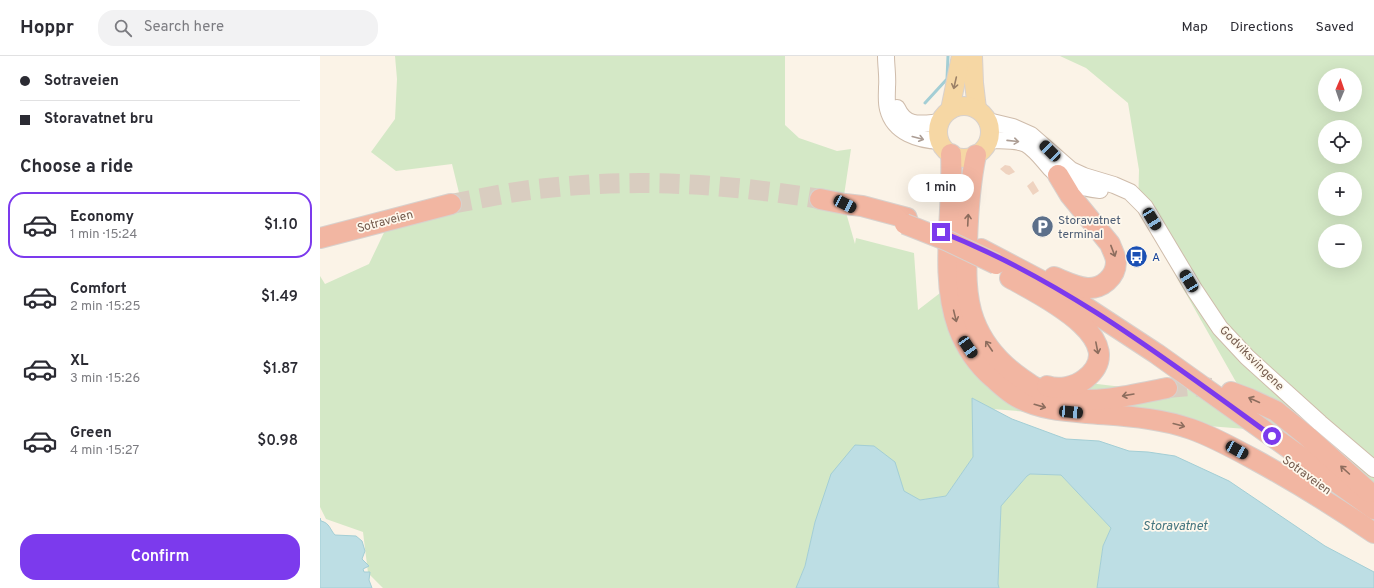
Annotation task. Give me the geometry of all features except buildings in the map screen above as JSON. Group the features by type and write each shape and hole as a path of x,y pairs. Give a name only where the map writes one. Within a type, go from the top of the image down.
{"highway":[{"path":"945,148 949,277 954,314 958,328 968,347 988,374 1017,397 1050,409 1144,419 1190,428 1237,450 1305,488 1336,506 1374,533"},
{"path":"982,148 970,191 966,259 968,294 974,320 980,334 997,359 1034,387 1060,398 1084,401 1107,399 1167,388"},
{"path":"906,221 996,264 1001,273 1042,284 1093,288 1110,279 1114,272 1116,262 1114,254 1110,244 1070,195 1058,175"},
{"path":"820,200 845,204 859,211 906,221 978,247 1042,284 1088,330 1096,342 1098,352 1096,367 1089,376 1080,383 1062,388 1052,388 1015,374"},
{"name":"Sotraveien","path":"320,238 451,204"},
{"name":"Sotraveien","path":"1042,284 1089,308 1157,354 1374,525"},
{"path":"1231,392 1276,411 1307,436 1374,496"},
{"name":"Sotraveien","path":"1269,441 1374,509"}],"main road":[{"path":"886,56 888,109 899,128 911,136 945,148 963,157 982,148 1015,141 1025,144 1035,150 1058,175 1069,182 1078,186 1108,190 1125,190"},
{"path":"945,148 938,132 945,116 961,56"},
{"path":"973,56 974,83 983,115 990,131 982,148"},
{"path":"888,86 892,100 900,115 912,123 922,124 945,116 961,106 972,107 983,115"},
{"name":"Godviksvingene","path":"983,115 1031,135 1071,170 1130,192 1145,207 1197,295 1220,328 1247,357 1320,423 1374,469"}],"green space":[{"path":"395,56 785,56 785,125 799,138 837,151 851,149 843,202 855,244 856,238 914,253 918,310 953,283 978,345 1038,377 1148,390 1240,389 1138,209 1139,170 1128,103 1086,68 1060,56 1374,56 1374,506 1272,431 992,409 972,398 973,457 946,496 920,500 904,492 815,522 805,566 796,588 383,588 368,573 363,532 326,519 320,507 320,276 325,284 369,264 390,220 412,221 461,201 452,164 396,171 371,152 395,119 397,79"},
{"path":"1029,474 1061,475 1111,528 1103,546 1097,588 999,588 1001,505"}],"water":[{"name":"Storavatnet","path":"972,398 1012,419 1066,439 1099,441 1129,451 1175,456 1229,481 1325,546 1374,572 1374,588 1097,588 1103,546 1111,528 1061,475 1030,474 1001,506 999,588 796,588 805,566 815,522 831,474 855,445 874,446 895,462 904,491 920,500 946,496 973,457"},
{"path":"320,518 321,521 328,525 335,535 356,536 362,541 365,551 362,559 369,566 363,569 364,572 370,572 369,580 372,588 320,588"}],"waterway":[{"path":"925,103 947,79 948,56"}],"tunnel":[{"path":"451,204 535,189 617,183 718,186 820,199"},
{"path":"1167,388 1192,386 1211,388"}],"place":[{"name":"Storavatnet terminal","path":"1042,227"},
{"name":"A","path":"1136,257"}],"route":[{"path":"941,232 978,247 1017,267 1089,308 1157,354 1272,436"}]}
